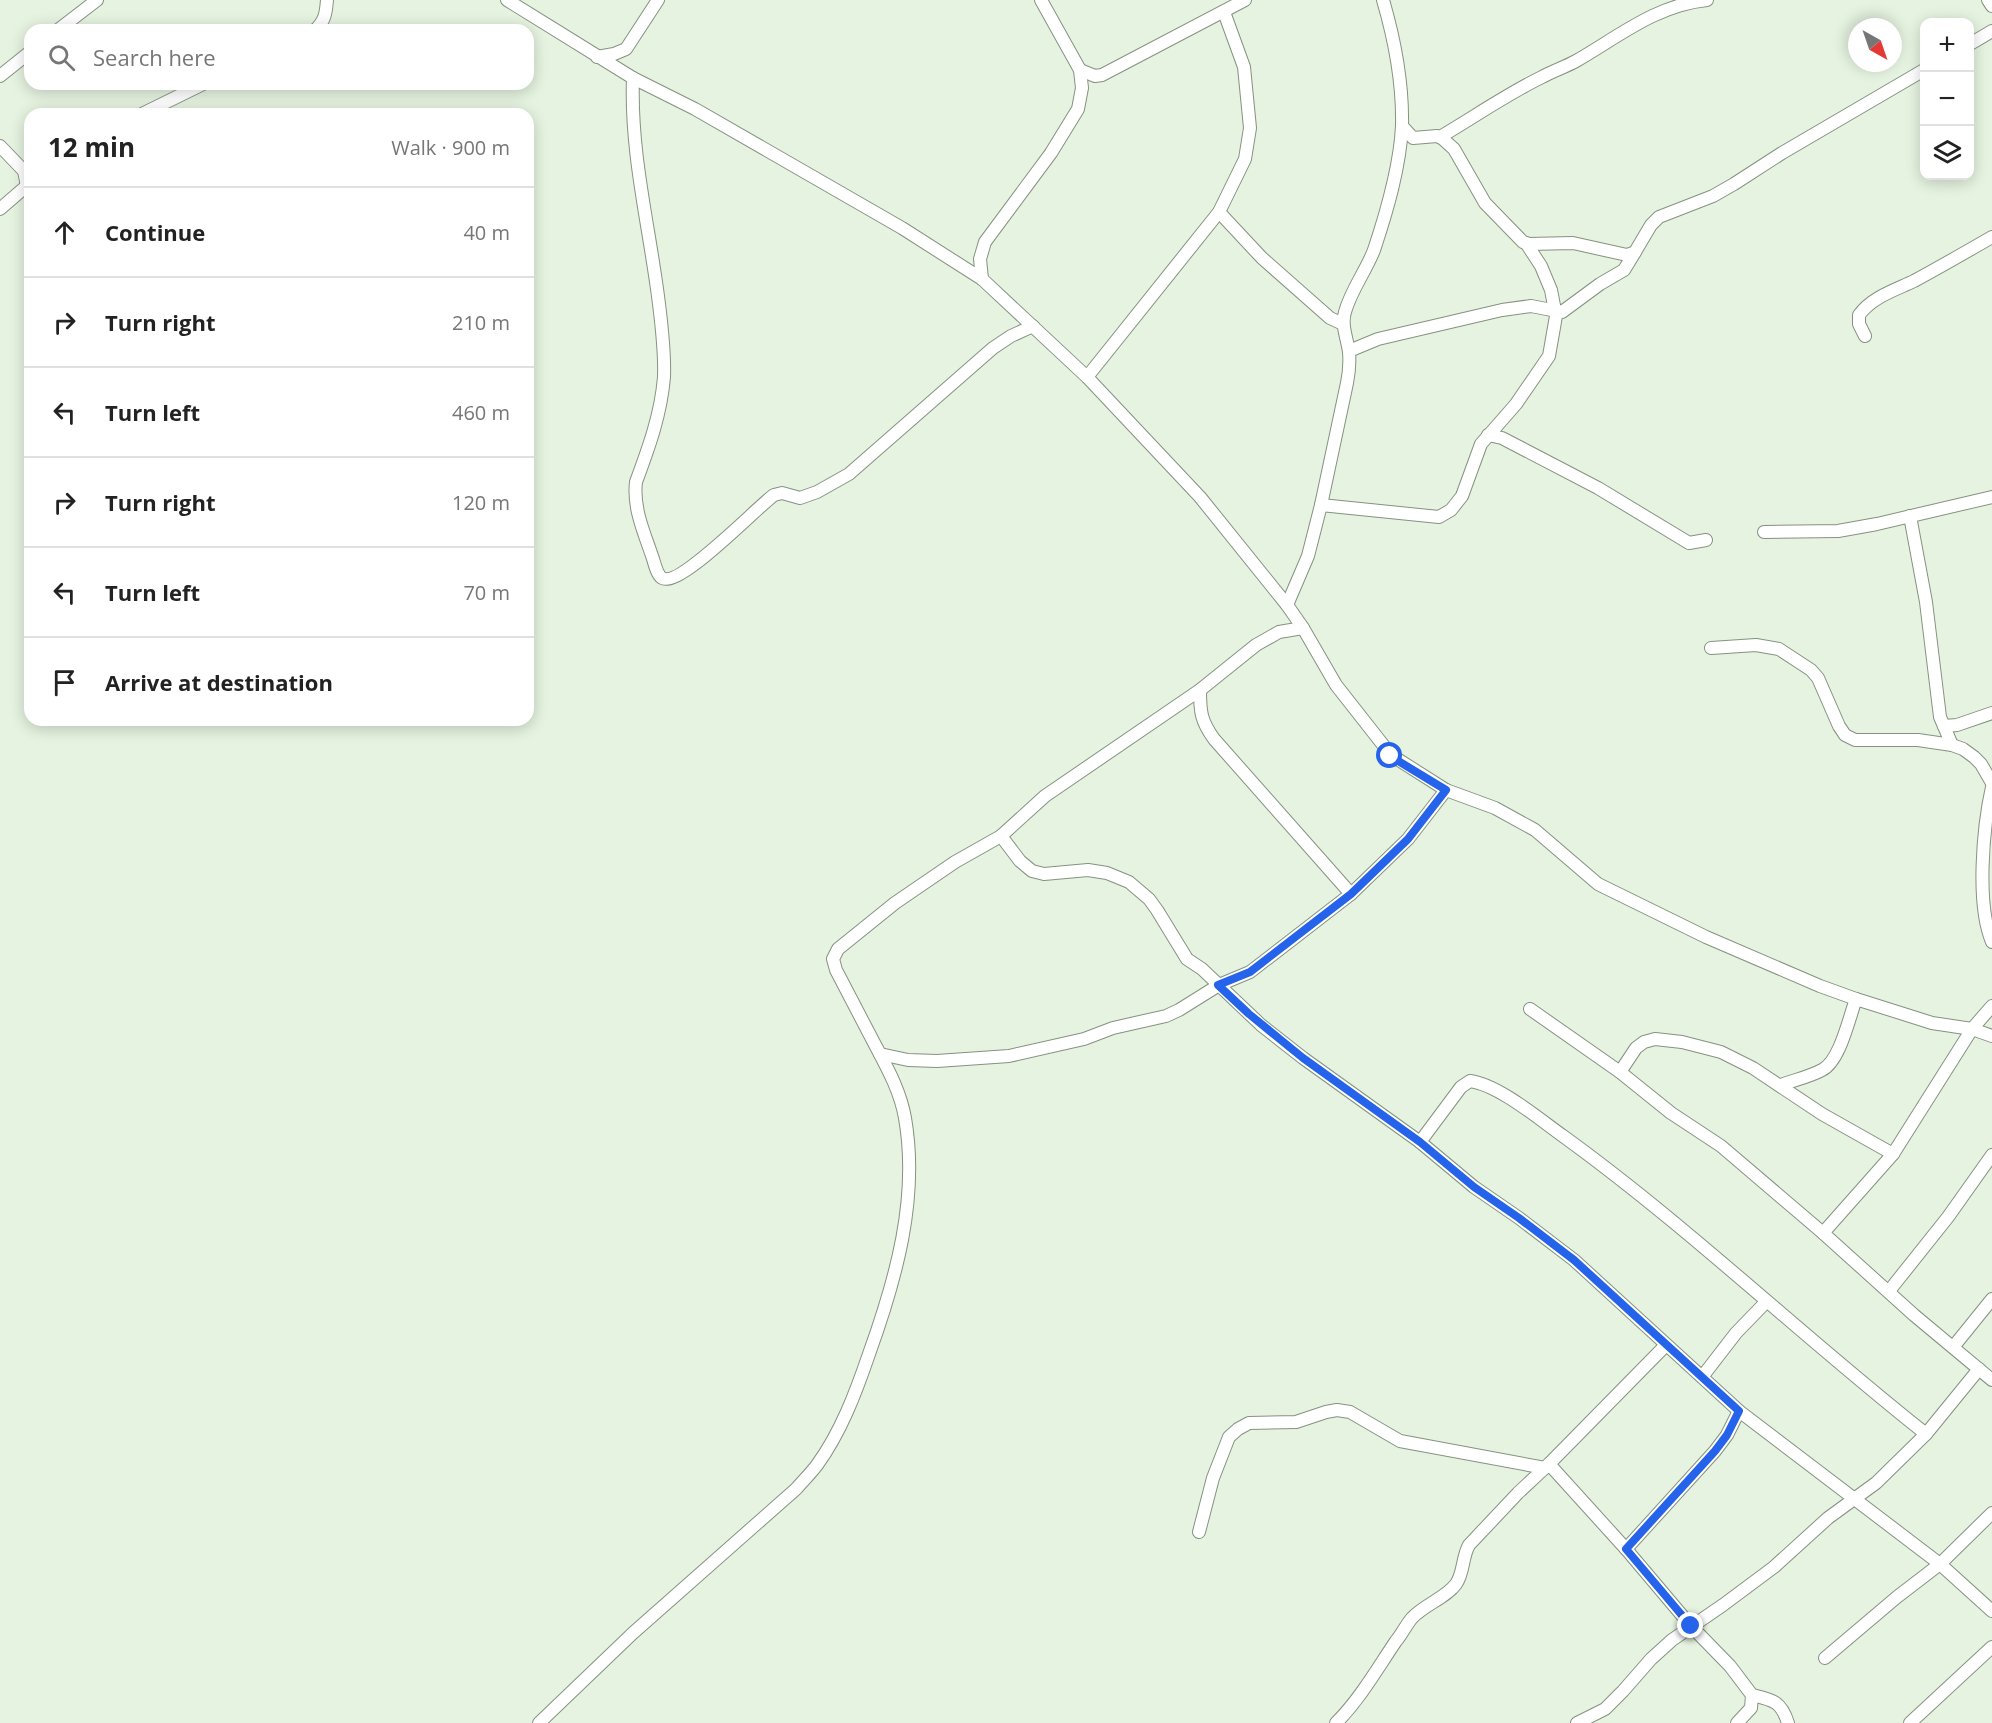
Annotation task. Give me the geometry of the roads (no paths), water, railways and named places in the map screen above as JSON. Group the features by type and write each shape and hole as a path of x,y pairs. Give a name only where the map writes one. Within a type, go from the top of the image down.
{"street":[{"path":"66,24 97,0"},
{"path":"321,24 325,16 327,0"},
{"path":"507,0 597,57 902,228 982,279 1087,377 1200,497 1304,628 1336,685 1390,756 1446,790 1495,808 1535,830 1598,884 1706,937 1856,999 1932,1023 1972,1029 1992,1036"},
{"path":"597,57 626,50 658,0"},
{"path":"982,279 980,259 985,242 1051,153 1078,109 1082,88 1080,70 1041,0"},
{"path":"1080,70 1095,76 1102,75 1245,0"},
{"path":"1287,605 1308,556 1349,375 1349,351 1343,324 1345,311 1373,252 1385,214 1402,126 1399,71 1383,0"},
{"path":"1402,126 1413,138 1440,137 1542,77 1573,63 1640,21 1681,5 1707,0"},
{"path":"1988,0 1992,6"},
{"path":"1087,377 1219,212 1245,159 1250,128 1244,67 1224,12"},
{"path":"1974,42 1992,31"},
{"path":"626,50 634,140 664,342 664,365 657,424 636,482 636,507 659,575 663,579 670,580 720,544 774,495 782,493 800,498 817,492 849,474 993,348 1011,336 1033,326"},
{"path":"0,76 24,57"},
{"path":"1349,351 1378,339 1502,310 1531,306 1562,312 1600,284 1624,270 1651,225 1659,217 1720,192 1921,72"},
{"path":"154,108 191,90"},
{"path":"1321,505 1443,516 1462,496 1481,444 1516,404 1549,356 1555,311 1551,290 1541,266 1526,243 1485,203 1454,149 1440,137"},
{"path":"0,146 24,171"},
{"path":"0,209 24,188"},
{"path":"1219,212 1262,258 1330,318 1343,324"},
{"path":"1865,336 1859,324 1858,315 1864,307 1992,237"},
{"path":"1526,243 1573,243 1627,255 1635,252"},
{"path":"1488,435 1502,438 1598,488 1689,543 1706,540"},
{"path":"1764,532 1838,531 1992,497"},
{"path":"1910,516 1926,602 1939,708 1953,745"},
{"path":"539,1723 633,1633 796,1489 817,1465 840,1426 857,1388 878,1328 899,1255 908,1201 909,1162 905,1118 897,1091 836,970 834,959 837,949 895,903 955,862 1001,836 1045,796 1200,690 1269,636 1278,632 1304,628"},
{"path":"1711,648 1756,645 1779,649 1787,654 1811,670 1818,678 1839,726 1845,735 1855,740 1918,740 1953,745 1963,749 1981,764 1992,785 1984,827 1986,921 1992,942"},
{"path":"1200,690 1200,713 1214,739 1351,894"},
{"path":"1944,726 1957,725 1992,713"},
{"path":"880,1054 908,1060 937,1061 1009,1056 1044,1049 1113,1028 1166,1016 1218,985 1250,972 1351,894 1408,839 1446,790"},
{"path":"1001,836 1020,861 1032,871 1044,874 1088,870 1107,873 1129,882 1149,899 1187,959 1202,969 1249,1014 1303,1058 1420,1142 1474,1187 1574,1260 1739,1411 1940,1564 1992,1611"},
{"path":"1781,1085 1823,1070 1830,1064 1837,1052 1856,999"},
{"path":"1823,1233 1893,1154 1972,1029 1992,1006"},
{"path":"1530,1009 1620,1072 1671,1113 1721,1146 1992,1380"},
{"path":"1620,1072 1636,1048 1644,1041 1667,1039 1721,1052 1753,1068 1822,1114 1893,1154"},
{"path":"1420,1142 1461,1088 1470,1081 1480,1083 1518,1104 1596,1160 1731,1270 1858,1380 1926,1434"},
{"path":"1889,1291 1948,1217 1992,1155"},
{"path":"1954,1346 1992,1299"},
{"path":"1702,1377 1736,1333 1766,1302"},
{"path":"1336,1723 1358,1696 1411,1620 1425,1606 1451,1590 1457,1583 1461,1574 1464,1553 1469,1545 1666,1345"},
{"path":"1576,1723 1590,1720 1605,1708 1672,1640 1774,1567 1828,1518 1876,1483 1926,1434 1979,1369"},
{"path":"1199,1532 1213,1478 1229,1437 1249,1423 1296,1422 1326,1412 1344,1411 1400,1441 1547,1466 1626,1549 1691,1626 1730,1665 1752,1695 1780,1705 1788,1723"},
{"path":"1626,1549 1715,1451 1727,1435 1739,1411"},
{"path":"1825,1658 1940,1564 1992,1513"},
{"path":"1912,1723 1992,1647"},
{"path":"1737,1723 1751,1708 1752,1695"}]}
